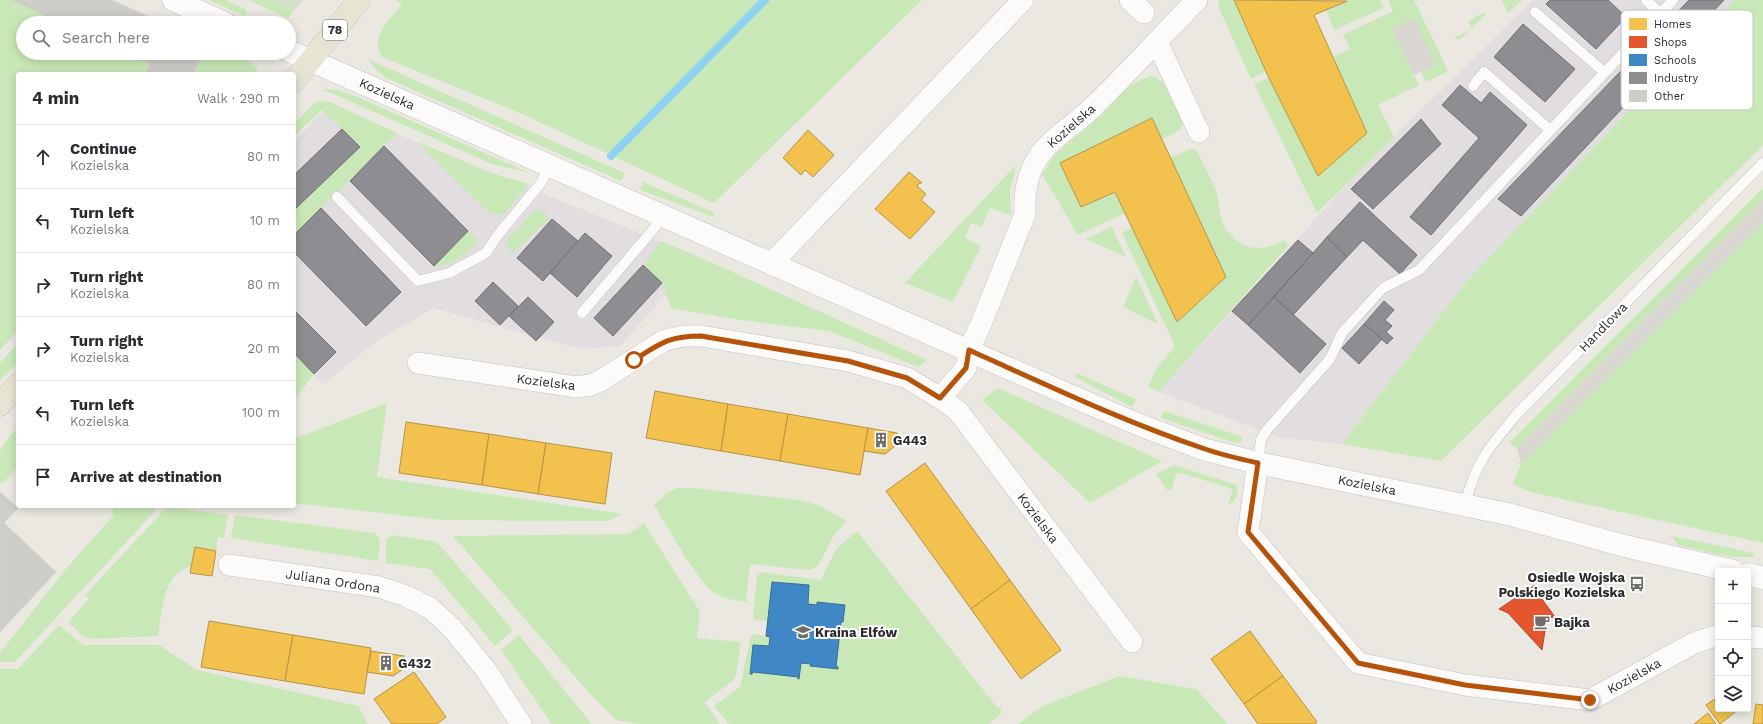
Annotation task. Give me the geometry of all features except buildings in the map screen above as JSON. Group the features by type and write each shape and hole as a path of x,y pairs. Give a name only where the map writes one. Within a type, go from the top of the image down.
{"main road":[{"name":"78","path":"296,79 359,0"},
{"path":"0,405 16,387"}],"street":[{"path":"173,0 209,16"},
{"path":"771,264 1024,0"},
{"name":"Kozielska","path":"940,398 966,368 969,350 1025,214 1024,196 1038,156 1048,145 1092,108 1197,0"},
{"path":"1157,42 1199,132"},
{"name":"Kozielska","path":"296,54 1067,394 1142,426 1206,450 1258,463 1465,504 1508,514 1715,569"},
{"name":"Kozielska","path":"418,363 576,387 590,385 600,380 664,340 684,336 701,336 848,361 907,378 958,410 1132,642"},
{"name":"Kozielska","path":"1258,463 1248,532 1358,663 1465,685 1590,700 1694,643 1715,636"},
{"name":"Juliana Ordona","path":"229,565 379,587 406,596 430,608 452,628 486,670 521,724"},
{"path":"1751,637 1763,638"}],"lane":[{"path":"1646,0 1657,10"},
{"path":"1663,10 1672,0"},
{"path":"1535,12 1604,72"},
{"path":"1258,463 1261,440 1266,431 1330,359 1342,333 1384,288 1419,270 1621,54"},
{"path":"1473,86 1484,72 1550,130"},
{"name":"Handlowa","path":"1465,504 1478,464 1491,445 1517,414 1763,163"},
{"path":"337,197 418,281 449,273 486,253 497,236 541,183 549,166"},
{"path":"582,313 663,216"}],"shaded area":[{"path":"1533,0 1734,0 1724,10 1621,10 1621,110 1629,110 1465,283 1342,444 1281,438 1159,392 1359,171"},
{"path":"1414,18 1436,65 1414,75 1392,29"},
{"path":"328,106 699,257 620,346 580,349 433,308 372,344 324,385 296,361 296,140"},
{"path":"1763,200 1763,223 1521,464 1517,448"}],"green space":[{"path":"0,0 11,0 46,16 16,16 16,60 141,60 150,64 146,72 16,72 16,332 0,350"},
{"path":"209,0 225,0 247,10 245,16"},
{"path":"248,0 268,0 293,11 289,16 284,16"},
{"path":"268,0 303,0 293,11"},
{"path":"396,0 922,0 714,203 522,114 382,57 378,43 379,36 382,29 402,5"},
{"path":"1219,0 1234,0 1266,71 1251,79 1219,8"},
{"path":"1347,0 1380,0 1384,8 1334,30 1326,10"},
{"path":"1388,0 1414,0 1448,71 1426,82 1421,72 1436,65 1392,28 1419,85 1378,105 1394,137 1317,213 1254,84 1269,78 1318,175 1367,133 1333,57 1350,49 1343,35 1393,11"},
{"path":"1502,0 1522,0 1508,13"},
{"path":"1734,0 1763,0 1763,145 1441,461 1342,444 1465,283 1629,110 1753,110 1753,10 1724,10"},
{"path":"1485,12 1485,15 1472,28 1468,21"},
{"path":"1470,30 1458,40 1454,38"},
{"path":"367,58 625,173 621,181 386,78 376,70"},
{"path":"200,60 248,60 257,68 257,72 194,72"},
{"path":"1150,76 1156,77 1166,87 1178,108 1183,121 1181,128 1162,139 1151,118 1060,163 1081,207 1115,192 1125,213 1078,235 1042,174 1057,153 1108,109 1129,86"},
{"path":"322,89 338,90 355,96 530,173 492,164"},
{"path":"315,102 330,102 397,133 296,233 296,208 360,147 322,110 296,134 296,122"},
{"path":"421,143 490,173 529,184 505,213 498,215 489,213 424,149"},
{"path":"1190,149 1195,149 1209,176 1216,191 1223,224 1234,238 1240,243 1252,248 1272,246 1285,240 1288,246 1159,392 1148,387 1155,371 1175,346 1122,233 1132,228 1177,322 1226,278 1170,158"},
{"path":"1015,166 1015,174 1010,189 1011,215 990,208 981,227 971,223 965,238 981,246 953,302 905,283"},
{"path":"643,182 715,213 714,217 640,190"},
{"path":"1763,188 1763,200 1517,448 1509,443"},
{"path":"535,210 546,213 549,219 512,254 506,243 508,239"},
{"path":"1763,223 1763,543 1530,492 1513,484 1521,464"},
{"path":"1112,227 1126,257 1086,239"},
{"path":"468,231 477,240 476,244 457,260 446,265 434,266"},
{"path":"661,241 927,360 918,367 829,331 740,320 671,308 662,283 643,265"},
{"path":"1136,277 1158,324 1123,307"},
{"path":"16,345 16,365 0,380 0,363"},
{"path":"296,355 314,374 297,396 296,395"},
{"path":"1076,373 1136,399 1132,407 1075,377"},
{"path":"998,388 1162,461 1090,503 982,400"},
{"path":"387,403 377,477 623,514 607,521 442,520 296,503 296,438"},
{"path":"1164,411 1243,437 1241,441 1237,443 1232,442 1161,418"},
{"path":"16,431 16,468 2,484 0,482 0,450"},
{"path":"1174,465 1237,485 1237,494 1235,499 1228,505 1233,489 1177,472 1171,491 1167,490 1156,474"},
{"path":"677,488 693,488 799,500 821,506 846,521 832,538 818,566 810,570 750,564 746,602 734,600 716,594 701,579 683,553 654,505 666,494"},
{"path":"113,508 154,508 156,510 15,662 0,662 0,653 65,570 113,516"},
{"path":"166,508 228,515 224,538 218,537 216,551 195,547 192,567 182,570 175,576 170,584 163,605 158,636 95,639 84,637 68,622 89,599 85,595"},
{"path":"235,515 375,533 380,541 378,561 231,538"},
{"path":"644,523 700,612 697,638 741,642 736,675 732,681 705,702 720,724 640,724 616,720 583,686 453,536 629,534"},
{"path":"857,531 996,706 1001,709 1001,714 988,724 729,724 714,706 740,687 751,636 754,634 770,637 769,646 753,645 751,674 753,672 798,677 799,679 801,663 811,664 811,666 838,669 838,667 836,667 841,622 843,622 845,605 817,602 817,605 808,604 809,585 772,582 768,621 756,620 753,617 757,576 761,572 821,580 837,548"},
{"path":"392,535 437,542 513,630 495,646 430,569 386,563 386,540"},
{"path":"1672,536 1754,553 1754,557 1730,557 1678,545"},
{"path":"59,625 83,645 159,645 197,670 358,706 368,724 0,724 0,669 18,669"},
{"path":"519,635 592,724 552,724 501,650"},
{"path":"1119,676 1196,689 1228,724 1018,724 1043,706"}],"waterway":[{"path":"611,156 765,0"}],"place":[{"name":"G443","path":"881,440"},
{"name":"Osiedle Wojska Polskiego Kozielska","path":"1637,584"},
{"name":"Bajka","path":"1542,622"},
{"name":"Kraina Elfów","path":"803,632"},
{"name":"G432","path":"386,663"}],"route":[{"path":"634,360 664,340 684,336 701,336 848,361 907,378 940,398 966,368 969,350 1142,426 1206,450 1258,463 1248,532 1358,663 1465,685 1590,700"}]}
